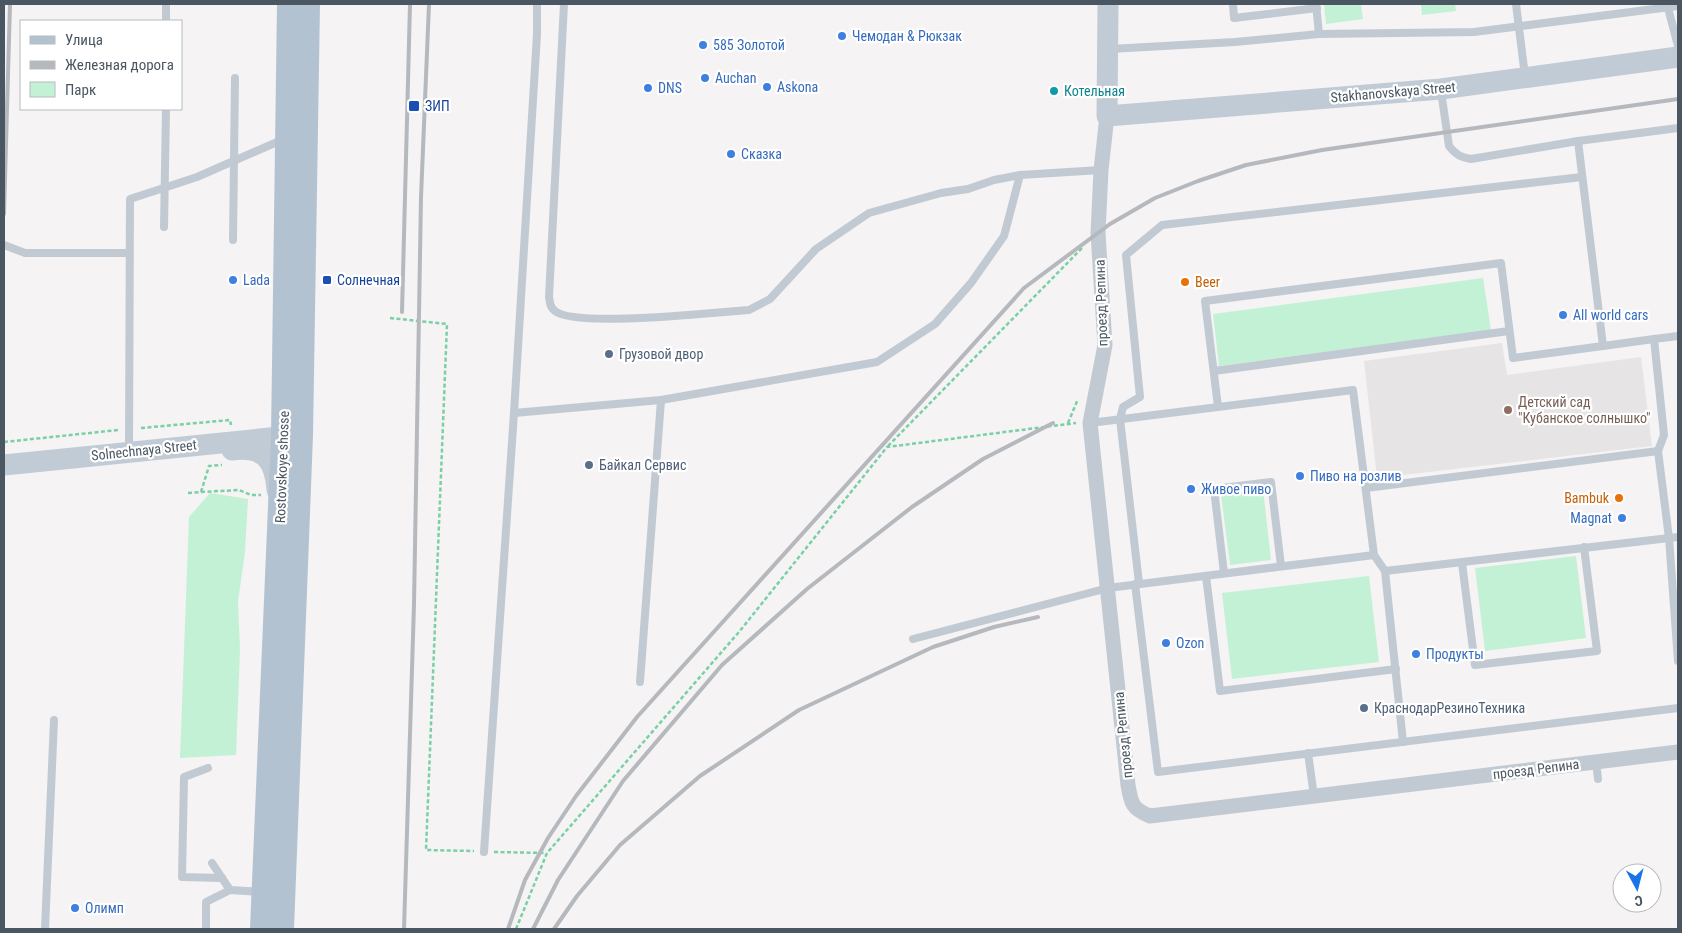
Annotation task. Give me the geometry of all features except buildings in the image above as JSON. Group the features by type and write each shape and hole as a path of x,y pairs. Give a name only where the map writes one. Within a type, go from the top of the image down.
{"main road":[{"name":"Rostovskoye shosse","path":"262,929 280,516 292,435 287,138 289,4"},
{"name":"Rostovskoye shosse","path":"282,929 292,435 308,4"}],"street":[{"path":"1107,116 1108,4"},
{"name":"Stakhanovskaya Street","path":"1107,116 1441,89 1678,57"},
{"name":"проезд Репина","path":"1107,116 1101,170 1098,233 1105,344 1090,423 1128,785 1132,804 1139,812 1150,816 1678,752"},
{"name":"Solnechnaya Street","path":"4,465 292,435"},
{"path":"129,452 134,457 246,448 254,450 265,456 273,467 280,516"}],"lane":[{"path":"484,852 514,413 537,34 537,4"},
{"path":"564,4 549,292 550,306 555,312 564,315 605,320 749,310 770,299 816,249 869,213 941,193 968,190 994,180 1020,175 1101,170"},
{"path":"1232,4 1234,18 1316,6 1319,34"},
{"path":"1516,4 1525,78"},
{"path":"1108,49 1131,49 1319,34 1474,32 1668,5 1678,6"},
{"path":"1668,5 1678,46"},
{"path":"166,6 166,20"},
{"path":"233,240 235,78"},
{"path":"1441,89 1449,146 1454,153 1462,158 1471,159 1578,141 1678,128"},
{"path":"164,227 166,110"},
{"path":"129,452 130,199 197,177 287,138"},
{"path":"1578,141 1603,346"},
{"path":"514,413 661,400 877,362 935,324 970,283 1004,236 1020,175"},
{"path":"1582,177 1162,226 1126,255 1140,397 1123,407 1120,420 1158,772 1678,708"},
{"path":"4,246 25,253 129,253"},
{"path":"1218,407 1205,301 1501,263 1513,358 1678,336"},
{"path":"1214,371 1509,331"},
{"path":"1654,339 1664,434 1658,451 1669,538 1678,661"},
{"path":"1090,423 1353,390 1374,555 1384,571 1404,742"},
{"path":"640,682 661,400"},
{"path":"1366,488 1658,451"},
{"path":"1224,573 1214,489 1271,482 1281,566"},
{"path":"1384,571 1678,537"},
{"path":"1462,563 1475,666 1597,650 1584,547"},
{"path":"914,639 1108,588 1374,555"},
{"path":"1206,576 1220,691 1396,669"},
{"path":"45,929 54,720"},
{"path":"1308,753 1314,796"},
{"path":"1596,762 1598,779"},
{"path":"208,768 184,777 182,877 222,878"},
{"path":"212,863 230,890"},
{"path":"206,929 206,902 230,890 264,892"}],"path":[{"path":"516,929 547,853 739,632 887,447 1083,247"},
{"path":"390,318 447,324 426,850 547,853"},
{"path":"887,447 1062,424 1090,423"},
{"path":"201,492 239,490 251,495 262,495"}],"shaded area":[{"name":"Детский сад \"Кубанское солнышко\"","path":"1502,343 1507,375 1641,357 1652,446 1377,478 1364,361"}],"green space":[{"path":"1324,4 1361,4 1363,19 1326,24"},
{"path":"1421,4 1455,4 1456,11 1422,15"},
{"path":"1483,278 1491,330 1219,366 1213,314"},
{"path":"1263,489 1271,560 1230,565 1221,494"},
{"path":"210,493 248,499 245,552 238,601 240,650 236,755 180,758 189,517"},
{"path":"1576,556 1586,638 1485,651 1475,568"},
{"path":"1369,576 1379,662 1232,679 1222,593"}],"railway":[{"path":"4,214 10,4"},
{"path":"402,312 410,4"},
{"path":"404,929 414,604 421,197 429,4"},
{"path":"508,929 525,880 548,838 576,796 637,717 1024,288 1110,224 1155,198 1246,165 1322,150 1678,99"},
{"path":"533,929 558,880 623,781 722,665 807,589 912,507 983,459 1053,423"},
{"path":"554,929 577,896 620,845 700,776 799,710 933,647 994,627 1038,617"}],"place":[{"name":"Чемодан & Рюкзак","path":"842,36"},
{"name":"585 Золотой","path":"703,45"},
{"name":"Auchan","path":"705,78"},
{"name":"Askona","path":"767,87"},
{"name":"DNS","path":"648,88"},
{"name":"Котельная","path":"1054,91"},
{"name":"ЗИП","path":"414,106"},
{"name":"Сказка","path":"731,154"},
{"name":"Lada","path":"233,280"},
{"name":"Солнечная","path":"327,280"},
{"name":"Beer","path":"1185,282"},
{"name":"All world cars","path":"1563,315"},
{"name":"Грузовой двор","path":"609,354"},
{"name":"Детский сад \"Кубанское солнышко\"","path":"1508,410"},
{"name":"Байкал Сервис","path":"589,465"},
{"name":"Пиво на розлив","path":"1300,476"},
{"name":"Живое пиво","path":"1191,489"},
{"name":"Bambuk","path":"1619,498"},
{"name":"Magnat","path":"1622,518"},
{"name":"Ozon","path":"1166,643"},
{"name":"Продукты","path":"1416,654"},
{"name":"КраснодарРезиноТехника","path":"1364,708"},
{"name":"Олимп","path":"75,908"}]}
